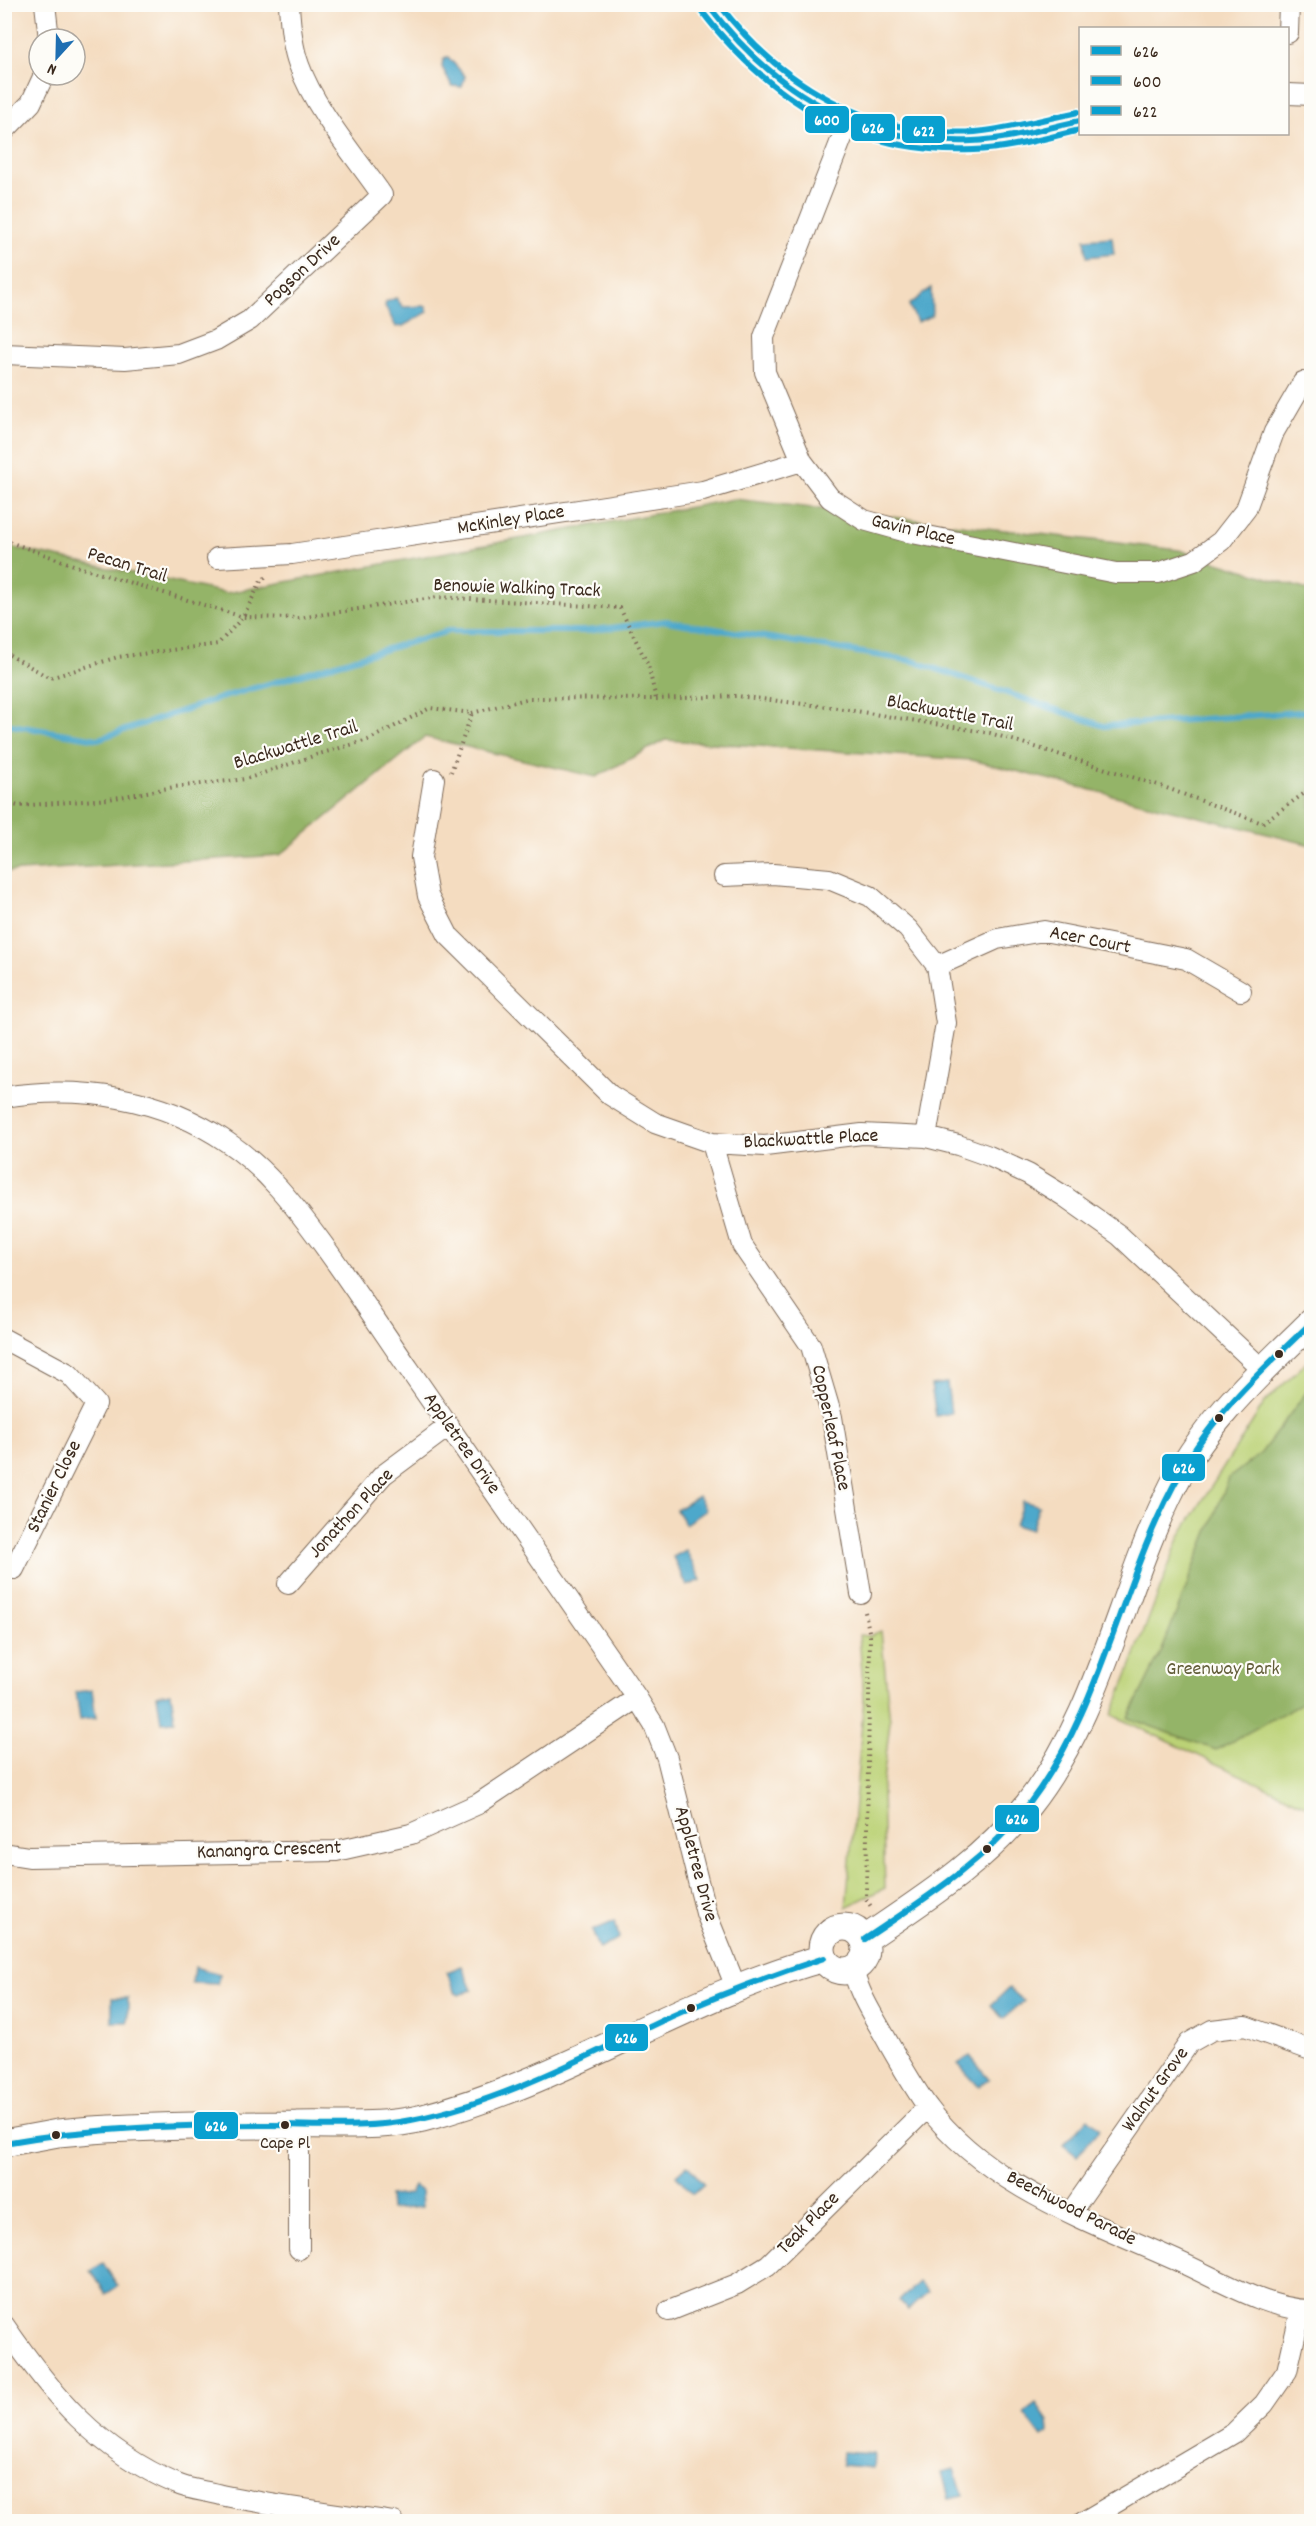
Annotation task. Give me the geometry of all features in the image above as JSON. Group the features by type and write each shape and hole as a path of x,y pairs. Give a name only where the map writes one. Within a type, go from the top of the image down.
{"main road":[{"path":"874,1933 846,1927 831,1931 823,1943 827,1965 839,1971 853,1970 864,1961 867,1947 874,1933 928,1898 979,1858 1028,1805 1050,1775 1063,1752 1089,1696 1142,1555 1172,1488 1195,1449 1212,1427 1263,1370 1311,1322"},
{"path":"4,2143 58,2133 92,2130 383,2124 420,2119 451,2110 564,2066 777,1971 824,1958"}],"street":[{"path":"45,4 48,27"},
{"name":"Pogson Drive","path":"4,354 125,359 179,354 216,340 249,320 382,195 316,99 298,64 290,27 289,4"},
{"path":"707,4 729,34 769,73 794,91 849,120 927,140 951,141 973,141 1079,121"},
{"path":"1287,27 1289,4"},
{"path":"4,131 31,103 38,87"},
{"path":"1289,94 1311,95"},
{"name":"Gavin Place","path":"849,120 764,337 765,372 802,461 830,498 864,520 907,532 1116,573 1158,573 1194,561 1221,541 1240,517 1246,509 1275,432 1304,382"},
{"name":"McKinley Place","path":"217,558 292,554 703,491 802,461"},
{"name":"Blackwattle Place","path":"434,779 421,857 428,896 448,935 610,1095 655,1123 712,1143 765,1146 862,1134 926,1137 989,1156 1028,1174 1119,1234 1263,1370"},
{"path":"724,876 773,874 829,879 870,896 908,929 937,966 946,1023 926,1137"},
{"name":"Acer Court","path":"937,966 998,939 1044,931 1186,959 1241,991"},
{"name":"Appletree Drive","path":"4,1097 32,1092 84,1092 135,1100 182,1118 226,1141 257,1165 285,1193 343,1272 654,1725 667,1758 705,1913 736,1988"},
{"name":"Copperleaf Place","path":"712,1143 742,1245 812,1346 832,1417 861,1594"},
{"name":"Stanier Close","path":"4,1339 69,1374 96,1404 14,1569"},
{"name":"Jonathon Place","path":"288,1584 383,1475 449,1426"},
{"name":"Kanangra Crescent","path":"4,1853 29,1857 336,1851 411,1834 478,1804 637,1698"},
{"name":"Beechwood Parade","path":"853,1970 864,1998 907,2075 928,2107 958,2139 989,2165 1026,2189 1071,2212 1263,2300 1306,2310"},
{"name":"Walnut Grove","path":"1071,2212 1189,2043 1212,2030 1245,2026 1308,2049"},
{"name":"Teak Place","path":"669,2311 737,2284 768,2265 928,2107"},
{"path":"299,2249 300,2125"},
{"path":"1083,2522 1234,2433 1264,2404 1287,2371 1306,2310"},
{"path":"4,2325 32,2366 75,2417 120,2455 178,2485 329,2517 394,2522"}],"path":[{"name":"Pecan Trail","path":"4,540 82,568 243,617"},
{"path":"4,652 50,678 118,657 218,644 243,617 261,581 292,554"},
{"name":"Benowie Walking Track","path":"243,617 300,618 438,597 620,608 648,665 656,699"},
{"name":"Blackwattle Trail","path":"4,802 18,806 109,799 174,787 246,779 368,740 430,708 472,713 530,698 656,699 737,696 837,708 990,733 1161,786 1262,822 1311,788"},
{"path":"434,779 451,773 472,713"},
{"path":"861,1594 870,1636 867,1899 874,1933"}],"green space":[{"path":"734,499 1179,550 1311,591 1311,845 972,760 665,740 596,777 425,737 280,855 5,872 5,546 226,593"},
{"name":"Greenway Park","path":"1311,1358 1311,1808 1112,1715 1180,1536 1265,1402"},
{"name":"Greenway Park","path":"1311,1386 1311,1698 1216,1750 1128,1718 1161,1652 1229,1478 1261,1453"},
{"path":"881,1631 890,1721 882,1792 885,1888 846,1907 864,1698 859,1635 869,1636"}],"water":[{"path":"448,57 465,76 462,87 452,86 442,67 443,60"},
{"path":"1112,237 1114,254 1087,257 1085,239"},
{"path":"931,288 932,316 917,322 909,305"},
{"path":"396,298 403,307 426,306 428,312 403,326 396,327 385,306 386,302"},
{"path":"947,1383 951,1413 936,1416 931,1385"},
{"path":"698,1496 706,1510 685,1524 676,1510"},
{"path":"1023,1501 1039,1506 1031,1530 1015,1525"},
{"path":"686,1550 701,1580 687,1586 673,1557"},
{"path":"92,1690 96,1718 80,1720 76,1692"},
{"path":"171,1693 175,1721 161,1722 157,1695"},
{"path":"615,1921 619,1938 600,1949 592,1931"},
{"path":"462,1966 472,1990 459,1995 447,1972"},
{"path":"194,1967 220,1974 217,1984 192,1983"},
{"path":"1009,1988 1024,2001 1003,2019 991,2005"},
{"path":"112,1998 128,1998 128,2022 112,2022"},
{"path":"970,2056 989,2079 979,2087 958,2064"},
{"path":"1088,2118 1100,2129 1077,2156 1063,2145"},
{"path":"687,2165 704,2184 693,2194 676,2175"},
{"path":"414,2186 421,2191 422,2207 390,2210 389,2196 410,2194"},
{"path":"103,2263 118,2286 106,2294 91,2271"},
{"path":"919,2282 928,2292 908,2310 899,2301"},
{"path":"1036,2404 1048,2421 1049,2432 1042,2437 1024,2413"},
{"path":"843,2452 874,2454 873,2468 842,2465"},
{"path":"955,2469 963,2495 949,2498 942,2472"}],"waterway":[{"path":"4,724 98,739 220,698 448,631 586,631 666,621 913,661 1104,726 1312,711"}],"transit line":[{"name":"626","path":"707,4 760,63 790,87 822,107 856,122 893,134 931,140 972,141 1013,136 1079,121"},
{"name":"622","path":"719,4 743,33 799,82 831,101 865,116 900,126 937,132 975,132 1078,112"},
{"name":"600","path":"700,9 726,41 755,70 786,94 819,115 854,131 891,143 931,149 973,150 1013,145 1079,130"},
{"name":"626","path":"865,1939 931,1894 974,1861 1012,1825 1029,1804 1055,1766 1076,1725 1094,1684 1142,1555 1181,1472 1224,1411 1258,1374 1312,1322"},
{"name":"626","path":"4,2143 71,2133 170,2126 359,2126 411,2120 479,2102 544,2076 690,2008 824,1958"}],"place":[{"name":"Cape Pl","path":"285,2125"}]}
